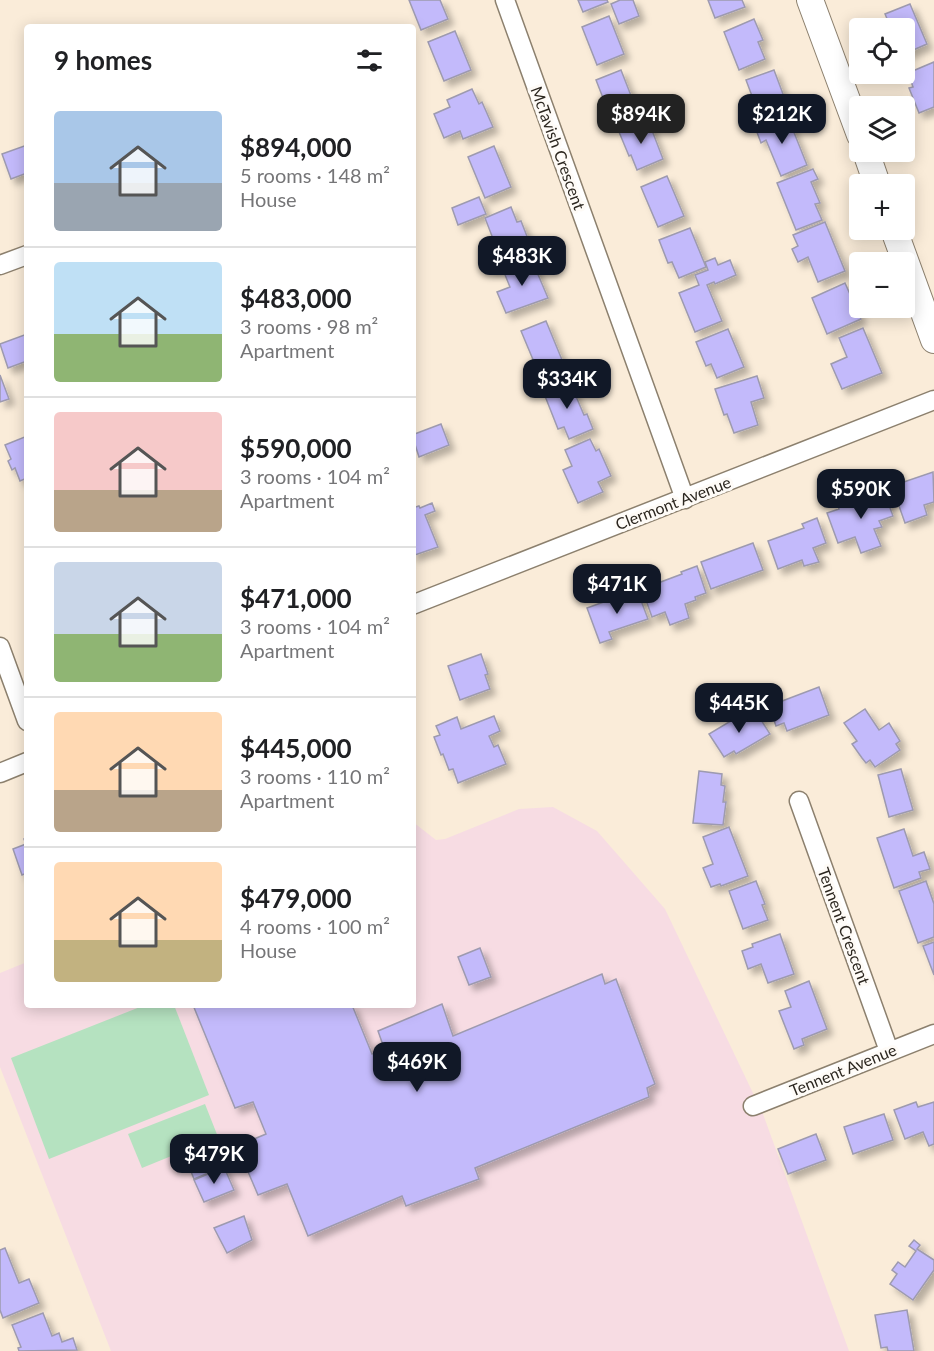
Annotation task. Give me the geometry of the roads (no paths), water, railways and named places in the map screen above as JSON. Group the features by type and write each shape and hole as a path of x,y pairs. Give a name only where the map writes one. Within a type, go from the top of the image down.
{"street":[{"name":"McTavish Crescent","path":"505,0 685,499"},
{"path":"810,0 849,105"},
{"path":"898,240 934,340"},
{"path":"0,265 24,256"},
{"name":"Clermont Avenue","path":"416,603 934,400"},
{"path":"0,646 24,713"},
{"path":"0,773 24,763"},
{"name":"Tennent Crescent","path":"799,801 889,1051"},
{"name":"Tennent Avenue","path":"753,1106 934,1034"}]}
